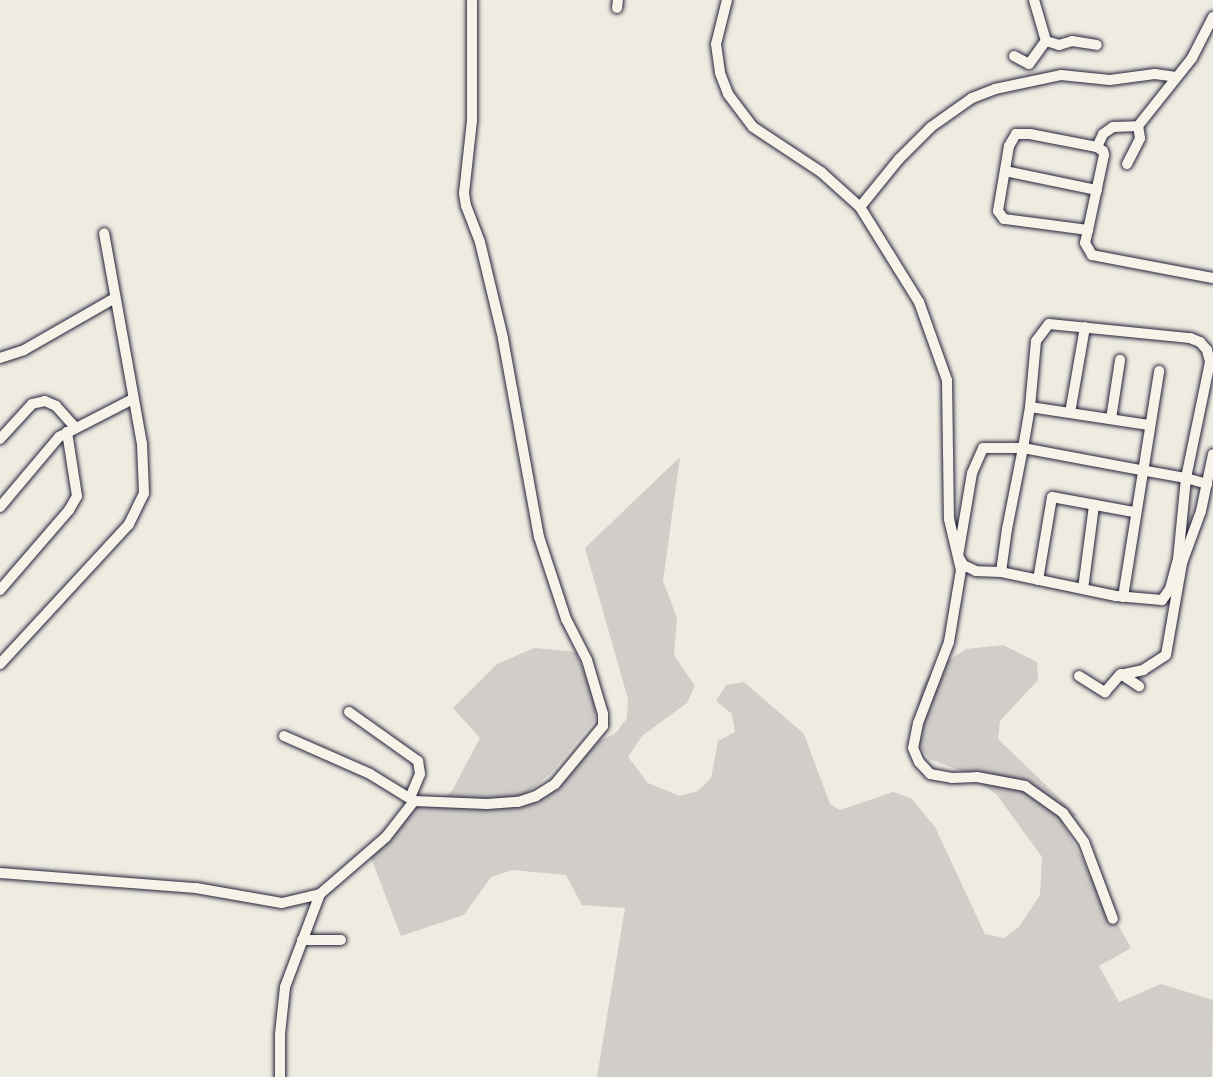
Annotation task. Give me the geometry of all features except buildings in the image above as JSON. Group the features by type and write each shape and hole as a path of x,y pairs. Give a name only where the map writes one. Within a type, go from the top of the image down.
{"street":[{"path":"284,736 370,774 412,799 487,804 518,802 536,796 555,784 603,726 603,714 587,660 566,619 538,537 503,338 480,242 466,206 464,193 472,120 472,0"},
{"path":"727,0 718,27 716,58 728,94 737,110 765,137 839,185 860,207 919,302 947,380 949,519 961,570 960,588 949,642 918,723 913,748 919,762 930,774 952,778 977,777 1026,786 1063,813 1084,842 1113,919"},
{"path":"1034,0 1046,41"},
{"path":"1127,164 1140,138 1138,127 1192,58 1213,17"},
{"path":"1046,41 1059,45 1072,41 1097,45"},
{"path":"1014,56 1029,64 1046,41"},
{"path":"860,207 899,159 931,127 972,98 995,89 1061,75 1110,80 1155,74 1176,77"},
{"path":"1097,147 1104,134 1113,127 1138,127"},
{"path":"1088,230 1004,219 998,211 1009,146 1016,134 1030,134 1097,147 1104,155 1097,190 1088,230 1085,243 1092,255 1213,278"},
{"path":"1005,171 1097,190"},
{"path":"0,664 129,524 145,493 145,474 113,299 104,233"},
{"path":"0,358 24,350 113,299"},
{"path":"1001,572 1023,448 1030,407 1039,335 1049,324 1190,338 1200,342 1207,351 1210,362 1186,478 1178,559 1170,589 1162,600 1123,597 1001,572 976,571 964,565 958,556 977,457 983,448 1023,448 1186,478 1207,484"},
{"path":"1070,413 1085,327"},
{"path":"1111,419 1120,360"},
{"path":"1123,597 1141,470 1159,371"},
{"path":"0,508 59,437 133,399"},
{"path":"0,590 69,510 77,496 71,430 56,406 45,401 32,404 2,434"},
{"path":"1030,407 1149,425"},
{"path":"1079,676 1105,692 1121,674 1143,670 1157,663 1169,648 1181,570 1207,484 1213,454"},
{"path":"1038,580 1052,497 1135,512"},
{"path":"1083,589 1094,505"},
{"path":"1121,674 1139,686"},
{"path":"0,873 137,881 282,903 320,894 386,837 412,799 420,774 418,761 349,712"},
{"path":"281,1077 280,1034 285,987 320,894"},
{"path":"302,940 341,940"}],"shaded area":[{"path":"680,457 663,581 677,618 674,655 695,686 687,703 642,736 628,757 648,783 680,796 698,791 711,778 718,741 735,732 732,714 716,701 726,685 744,682 804,734 830,804 840,810 893,792 911,798 935,827 985,934 1004,938 1019,927 1040,895 1042,857 997,795 966,773 930,759 918,744 914,725 922,686 934,670 966,649 1003,645 1037,662 1038,680 1000,721 998,739 1077,815 1063,824 1131,948 1099,966 1119,1002 1161,984 1213,1000 1212,1077 597,1077 625,908 582,905 566,875 512,870 491,877 464,915 401,936 368,850 415,802 442,801 453,789 480,738 453,708 497,664 534,648 576,652 596,703 594,721 550,774 512,805 546,797 599,741 616,733 627,718 628,699 585,548"}]}
